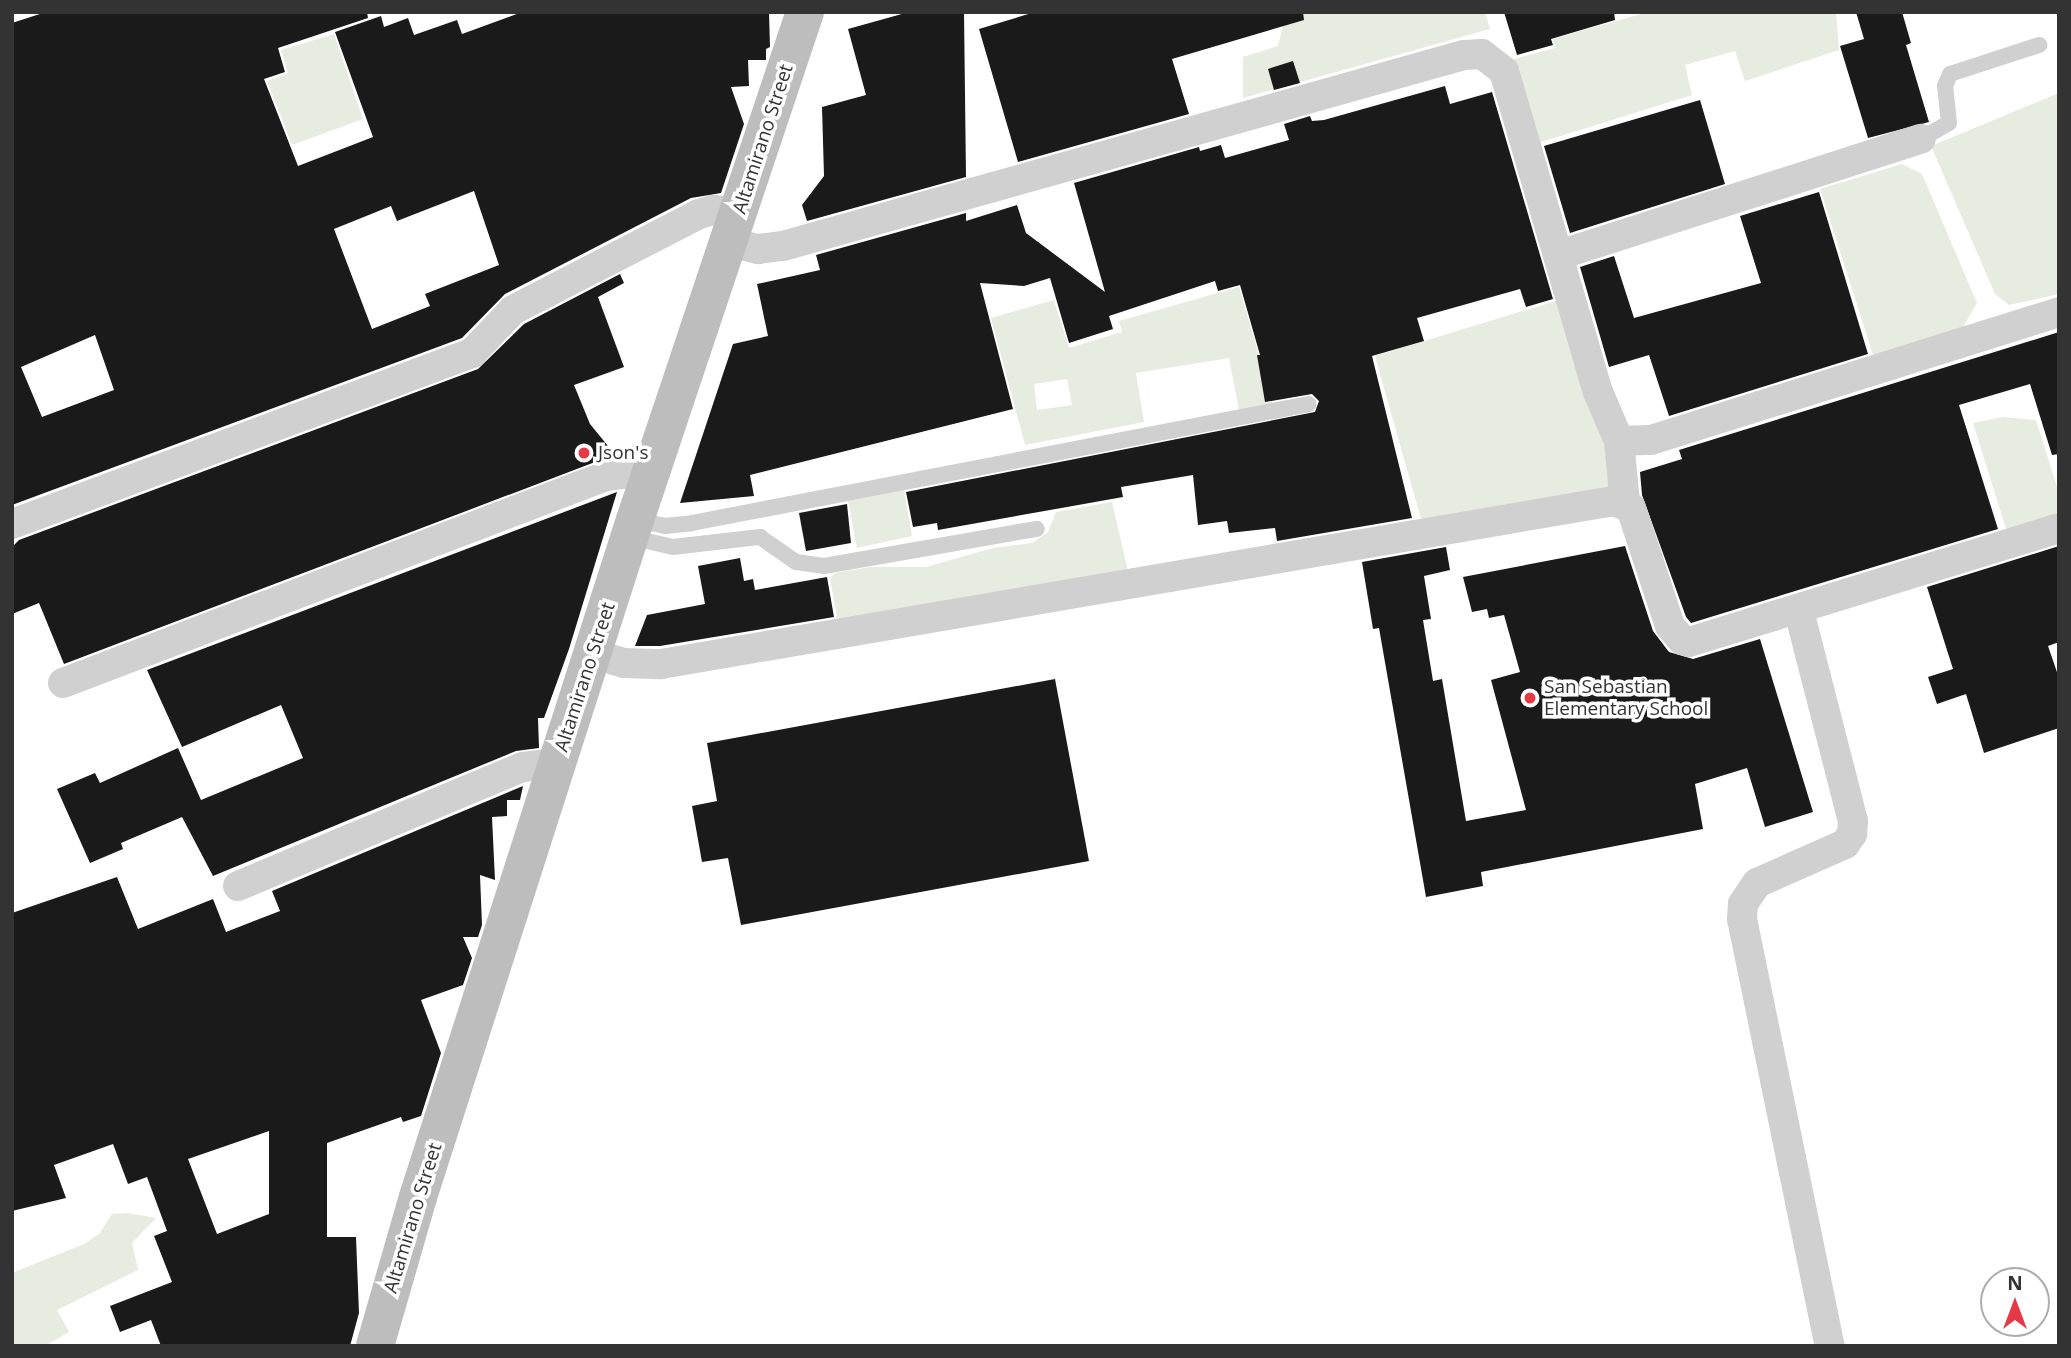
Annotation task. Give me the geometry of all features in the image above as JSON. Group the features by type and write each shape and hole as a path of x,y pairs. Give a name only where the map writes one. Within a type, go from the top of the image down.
{"main road":[{"name":"Altamirano Street","path":"375,1346 632,529 805,12"}],"street":[{"path":"12,524 472,353 513,310 699,214 713,210 758,249 783,246 1476,54 1493,59 1504,71 1604,411 1619,441 1625,503 1634,515 1670,626 1682,640 1698,641 1799,611 2059,528"},
{"path":"1559,255 1921,138"},
{"path":"1619,441 1651,440 2059,312"},
{"path":"63,682 606,476 652,470"},
{"path":"593,654 624,663 661,664 1625,503"},
{"path":"1799,611 1853,821 1852,834 1845,844 1757,883 1743,904 1742,919 1830,1346"},
{"path":"238,886 523,767 558,763"}],"lane":[{"path":"1921,138 1949,123 1945,86 1950,74 2039,45"},
{"path":"632,529 692,523 1309,404"},
{"path":"632,529 673,547 760,537 796,562 824,566 1037,529"}],"shaded area":[{"path":"1302,12 1485,12 1490,29 1243,98 1243,57 1278,46 1283,26"},
{"path":"1648,12 1836,12 1839,50 1745,81 1735,51 1685,65 1692,95 1538,143 1514,59 1555,48 1553,39"},
{"path":"334,34 363,119 292,145 267,81 288,73 281,50"},
{"path":"2059,93 2059,294 2009,305 1995,294 1931,146"},
{"path":"1902,164 1922,174 1977,303 1962,329 1874,358 1820,189"},
{"path":"1239,287 1273,404 1239,410 1229,358 1136,373 1144,422 1025,445 991,318 1054,300 1069,348 1122,332 1119,321","holes":["1067,379 1072,405 1037,410 1034,384"]},
{"path":"1559,300 1600,424 1614,486 1421,519 1375,356"},
{"path":"2003,417 2036,420 2059,493 2059,516 2007,532 1973,423"},
{"path":"904,490 912,536 857,548 848,501"},
{"path":"1112,502 1128,571 838,621 830,579 835,573 871,567 926,567 993,548 1032,543 1048,532 1056,512"},
{"path":"128,1213 156,1218 132,1243 138,1270 57,1310 69,1332 45,1346 12,1346 12,1273 84,1244 100,1233 112,1214"}],"building":[{"path":"46,12 367,12 368,18 278,48 285,72 264,79 298,166 373,137 335,32 381,16 384,27 408,18 414,35 457,20 462,34 522,12 769,12 770,47 766,49 766,60 748,60 749,86 731,87 744,124 721,193 691,198 505,294 462,338 12,505 12,23","holes":["474,191 499,265 425,294 430,306 372,329 334,229 391,206 397,221","95,335 114,390 42,417 21,367"]},
{"path":"909,12 964,12 966,177 807,221 802,205 824,176 822,107 866,95 848,29"},
{"path":"1035,12 1303,12 1304,20 1172,59 1189,114 1018,162 979,29"},
{"path":"1504,12 1614,12 1615,20 1551,39 1553,45 1517,55"},
{"path":"1856,12 1902,12 1911,43 1906,45 1929,122 1868,138 1840,46 1864,39"},
{"path":"1293,61 1300,83 1274,90 1268,69"},
{"path":"1445,86 1450,104 1492,92 1553,299 1526,307 1520,289 1417,318 1424,341 1372,356 1412,518 1277,541 1275,528 1229,533 1227,521 1198,525 1193,475 1121,487 1123,497 938,530 937,523 913,527 906,492 1315,412 1319,401 1312,394 1265,402 1257,355 1260,355 1240,285 1218,291 1215,281 1109,316 1113,329 1069,343 1050,278 1024,286 980,283 1013,409 750,475 754,496 680,503 733,344 768,336 757,284 820,270 816,255 966,213 966,221 1017,205 1026,233 1105,292 1074,183 1199,147 1200,151 1221,145 1225,158 1289,140 1284,124 1310,116 1312,121 1324,120"},
{"path":"1700,100 1725,184 1570,233 1544,146"},
{"path":"1819,192 1868,354 1669,416 1649,355 1609,367 1580,267 1614,256 1634,318 1761,283 1740,216"},
{"path":"620,274 624,283 598,297 624,367 574,385 590,424 608,446 601,452 603,459 64,664 39,603 12,614 12,547 19,540 478,369 524,324"},
{"path":"2059,332 2059,454 2052,455 2030,384 1959,405 1998,529 1691,623 1686,617 1642,495 1640,472 1682,459 1679,450"},
{"path":"617,492 569,649 544,718 538,718 539,748 516,751 213,876 182,817 121,843 123,849 90,863 57,789 95,773 100,783 178,748 201,800 303,758 281,705 182,747 147,670"},
{"path":"847,504 851,543 806,551 799,513"},
{"name":"San Sebastian Elementary School","path":"1625,546 1653,631 1669,652 1693,659 1760,639 1813,812 1765,827 1747,768 1695,784 1703,829 1481,872 1483,886 1426,897 1379,628 1373,629 1362,562 1446,547 1450,570 1424,576 1431,619 1423,620 1433,681 1442,679 1466,821 1526,810 1491,680 1520,672 1504,615 1489,618 1487,609 1472,612 1463,577"},
{"path":"2059,546 2059,642 2048,646 2059,678 2059,728 1984,753 1966,694 1937,704 1928,677 1953,669 1927,587"},
{"path":"740,558 744,581 753,579 755,590 827,577 834,617 660,646 635,646 647,615 705,604 698,566"},
{"path":"1055,679 1089,861 741,925 728,858 702,862 692,806 717,801 707,743"},
{"path":"523,786 520,800 507,800 507,816 492,817 495,880 480,875 482,925 478,937 463,937 472,958 463,985 421,1000 441,1053 421,1116 403,1122 401,1117 327,1143 327,1237 356,1237 359,1313 350,1346 161,1346 151,1320 120,1332 110,1306 172,1282 154,1236 167,1231 147,1177 128,1184 113,1144 54,1165 66,1198 12,1211 12,913 117,877 138,929 213,899 226,932 280,911 272,891","holes":["269,1131 269,1214 217,1234 188,1159"]}],"place":[{"name":"Json's","path":"584,453"},
{"name":"San Sebastian Elementary School","path":"1530,698"}]}
